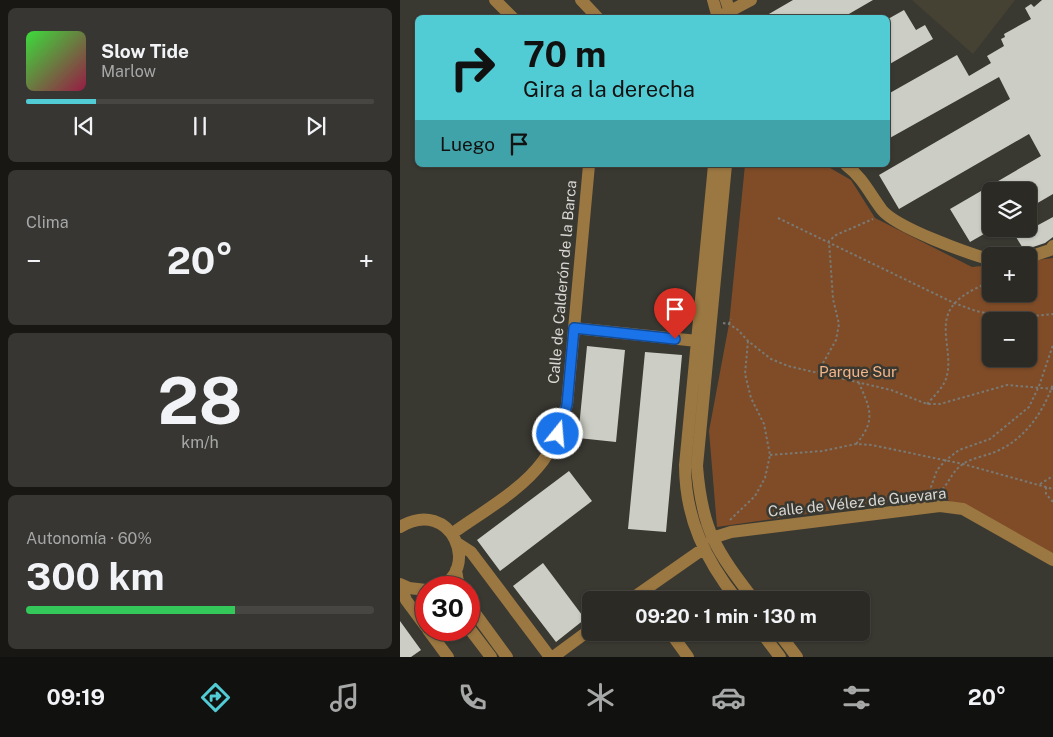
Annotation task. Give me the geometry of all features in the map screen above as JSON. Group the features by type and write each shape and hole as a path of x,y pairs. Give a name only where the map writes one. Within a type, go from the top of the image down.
{"street":[{"path":"495,0 510,15"},
{"path":"581,0 595,15"},
{"path":"713,0 717,15"},
{"path":"729,10 751,0"},
{"name":"Calle de Calderón de la Barca","path":"455,538 519,486 542,462 558,434 567,405 589,167"},
{"path":"714,167 685,465 685,488 690,515 702,549 731,591"},
{"path":"726,167 698,466 700,498 712,538 721,555 747,591"},
{"path":"848,167 866,185 883,211 897,221 960,251 982,257"},
{"path":"1037,254 1050,250 1053,246"},
{"path":"574,328 697,341"},
{"name":"Calle de Vélez de Guevara","path":"712,538 731,532 939,501 963,509 1053,560"},
{"path":"400,513 405,517 439,522 471,552 552,657 582,635"},
{"path":"400,527 418,518"},
{"path":"452,576 456,570 459,558 455,538"},
{"path":"648,591 702,549"},
{"path":"456,570 457,576"},
{"path":"400,584 415,588"},
{"path":"400,584 406,600 415,612"},
{"path":"480,620 507,657"},
{"path":"436,641 448,657"},
{"path":"479,641 491,657"},
{"path":"676,641 688,657"},
{"path":"768,641 780,657"},
{"path":"785,641 797,657"}],"path":[{"path":"829,241 836,235 875,218 883,211"},
{"path":"778,218 954,303 976,311 1012,318 1053,314"},
{"path":"818,372 836,340 839,324 830,271 829,241"},
{"path":"928,404 941,388 947,375 948,355 945,328 947,315 954,303 982,286"},
{"path":"731,319 729,324 771,359 788,366 891,390 928,404 940,404 1006,385 1039,386 1052,389"},
{"path":"731,532 728,522 755,496 765,478 770,455 764,424 751,398 745,374 748,341"},
{"path":"939,501 931,487 937,470 959,450 990,439 1029,407 1039,386 1053,346"},
{"path":"856,444 866,432 871,419 868,403 858,382"},
{"path":"939,501 951,474 963,464 997,451 1023,434 1041,413 1053,384"},
{"path":"770,455 822,451 856,444 893,447 1040,484 1053,489"},
{"path":"1040,484 1053,476"},
{"path":"1046,487 1046,494 1053,502"}],"shaded area":[{"path":"912,0 1015,0 973,54"}],"green space":[{"name":"Parque Sur","path":"745,167 828,167 851,180 875,218 972,267 982,266 982,302 1037,302 1037,260 1053,258 1053,554 938,495 717,527 709,431 729,324"}],"building":[{"path":"793,0 873,0 847,15 767,15"},
{"path":"1042,0 1053,0 1053,194 1037,203 1037,182 996,182 1041,156 1029,134 899,209 879,175 1010,99 999,77 890,138 890,93 957,55 969,76 991,63 987,56 1004,46 1001,39 1005,37 1004,34 1031,19 1025,8 1031,4 1034,7"},
{"path":"904,10 916,30 925,25 933,39 890,64 890,18"},
{"path":"982,190 982,235 970,242 950,209"},
{"path":"1053,217 1053,237 1045,243 1033,247 1022,247 1016,237 1037,237 1037,226"},
{"path":"587,346 625,350 616,442 578,438"},
{"path":"645,352 682,355 666,532 628,529"},
{"path":"569,471 592,501 500,571 477,540"},
{"path":"543,563 582,615 582,621 556,642 513,586"},
{"path":"400,621 421,650 411,657 400,657"}],"route":[{"path":"558,434 567,405 574,328 675,339"}]}
